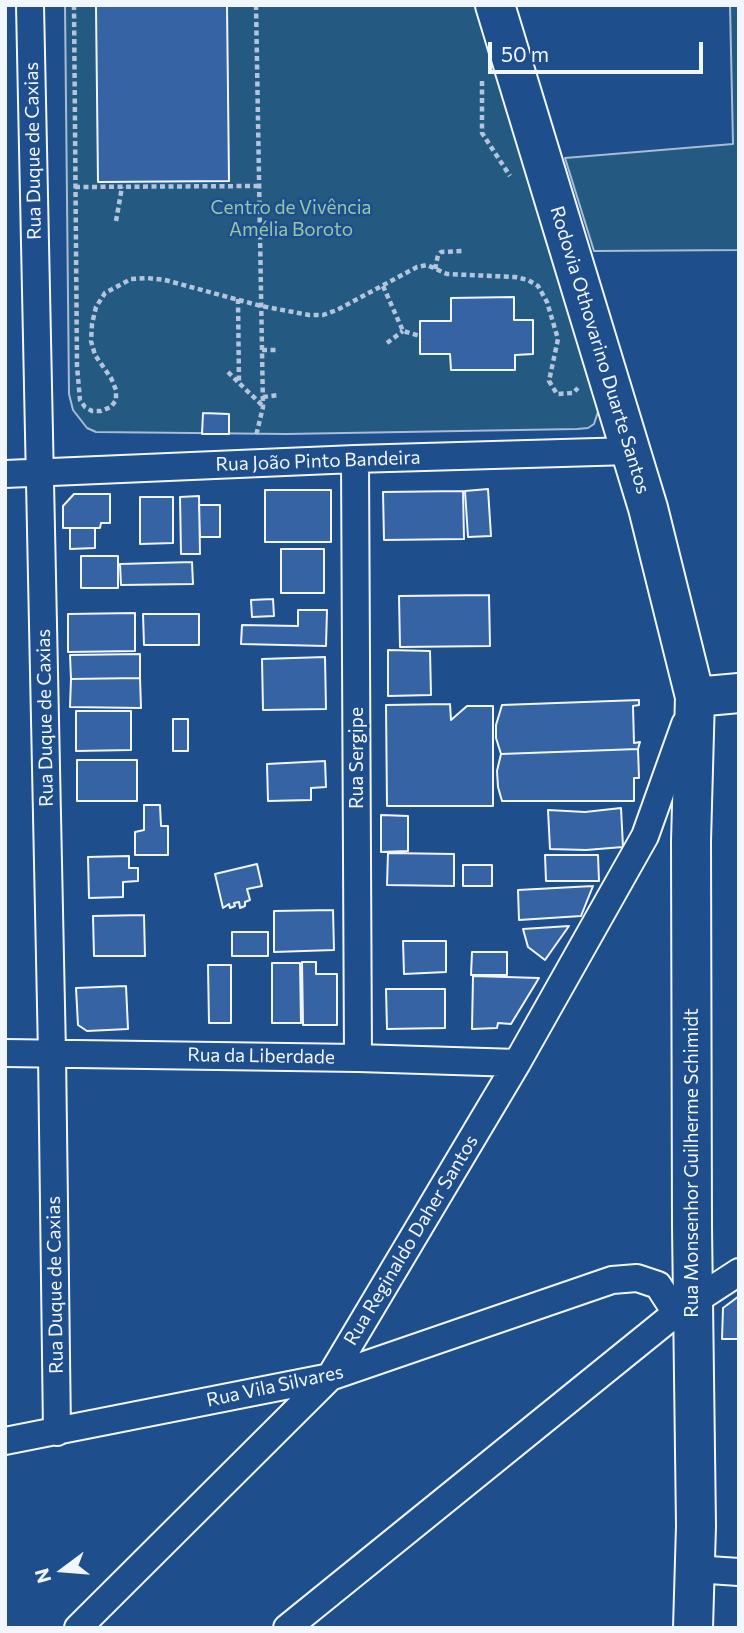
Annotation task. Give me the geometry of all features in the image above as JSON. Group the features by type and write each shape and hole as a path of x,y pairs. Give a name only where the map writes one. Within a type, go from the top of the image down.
{"main road":[{"name":"Rodovia Othovarino Duarte Santos","path":"495,5 648,508 695,697"},
{"path":"695,697 739,693"},
{"name":"Rua Monsenhor Guilherme Schimidt","path":"693,1628 694,1569 685,1307 695,697"}],"street":[{"name":"Rua Duque de Caxias","path":"30,5 52,1052 57,1432"},
{"name":"Rua João Pinto Bandeira","path":"5,474 355,459 631,451"},
{"name":"Rua Sergipe","path":"355,459 358,1058"},
{"name":"Rua Reginaldo Daher Santos","path":"78,1628 330,1377 517,1063 645,836 695,697"},
{"path":"645,836 675,836 691,841"},
{"name":"Rua da Liberdade","path":"5,1053 517,1063"},
{"path":"287,1628 685,1307 739,1272"},
{"name":"Rua Vila Silvares","path":"5,1441 330,1377 612,1280 637,1278 658,1286 685,1307"},
{"path":"694,1569 739,1572"}],"path":[{"path":"74,5 77,378 80,400 85,407 92,411 102,411 111,407 116,400 116,390 111,378 95,355 91,341 96,307 105,293 131,279 147,278 309,315 323,315 337,310 417,267 427,265 456,276 497,275 528,280 538,286 547,302 558,339 549,382 557,394 567,395 580,386 580,378"},
{"path":"255,436 263,407 256,5"},
{"path":"482,78 482,133 512,178"},
{"path":"75,187 259,186"},
{"path":"116,221 122,187"},
{"path":"435,269 441,252 464,251"},
{"path":"383,286 403,331 420,336"},
{"path":"238,299 239,383"},
{"path":"387,343 403,331"},
{"path":"262,350 278,350"},
{"path":"228,372 263,407"},
{"path":"263,397 279,395"}],"green space":[{"name":"Centro de Vivência Amélia Boroto","path":"65,5 475,5 599,409 594,424 588,428 577,429 286,434 96,432 87,428 73,410 69,394"},
{"path":"730,5 739,5 739,250 594,251 565,158 733,144"}],"building":[{"path":"227,5 229,181 98,182 96,6"},
{"path":"514,297 514,320 533,320 533,354 515,355 515,370 451,370 450,354 420,354 420,321 451,321 451,298"},
{"path":"203,413 229,414 229,434 202,434"},
{"path":"488,489 491,536 468,537 465,491"},
{"path":"265,490 331,490 331,542 265,542"},
{"path":"463,491 464,539 384,540 383,492"},
{"path":"74,494 110,494 110,523 101,523 100,528 63,528 63,506"},
{"path":"199,496 200,554 181,554 180,497"},
{"path":"140,497 173,497 173,543 140,544"},
{"path":"199,505 220,505 220,537 200,537"},
{"path":"70,528 95,528 95,548 70,549"},
{"path":"281,549 324,549 324,593 281,593"},
{"path":"81,556 118,556 118,588 81,588"},
{"path":"192,562 193,584 121,585 120,564"},
{"path":"489,595 490,646 400,647 399,596"},
{"path":"273,599 274,616 252,617 251,600"},
{"path":"298,610 327,610 326,646 241,644 242,625 298,626"},
{"path":"135,613 135,651 68,652 68,614"},
{"path":"143,614 199,614 199,645 144,645"},
{"path":"388,650 430,651 431,695 388,696"},
{"path":"140,654 140,678 71,679 70,655"},
{"path":"325,657 326,709 263,710 262,659"},
{"path":"140,678 141,708 70,707 71,679"},
{"path":"639,700 639,705 633,706 634,743 640,742 638,749 501,754 496,738 496,725 502,705"},
{"path":"450,704 451,720 467,706 493,706 493,806 387,806 386,705"},
{"path":"76,711 131,711 131,750 76,751"},
{"path":"173,719 188,719 188,751 173,751"},
{"path":"638,749 639,778 634,778 634,801 502,801 497,771 501,754"},
{"path":"77,760 137,760 137,801 77,801"},
{"path":"325,761 326,787 311,788 311,800 268,801 267,764"},
{"path":"144,805 160,805 161,826 168,826 168,855 135,855 135,832 144,830"},
{"path":"621,808 623,847 550,849 548,810 585,812"},
{"path":"381,815 408,816 408,851 381,852"},
{"path":"388,853 454,854 454,886 387,885"},
{"path":"545,855 598,855 599,881 546,881"},
{"path":"129,856 129,868 138,868 138,881 123,882 123,897 89,898 88,857"},
{"path":"257,864 262,886 247,889 250,900 245,902 245,906 240,908 239,902 230,908 229,904 223,908 215,874"},
{"path":"463,865 492,865 492,886 463,886"},
{"path":"593,886 581,916 519,920 518,890"},
{"path":"333,910 334,950 274,952 274,911"},
{"path":"144,915 145,956 94,956 93,916"},
{"path":"569,926 545,960 528,947 523,929"},
{"path":"232,932 268,932 268,956 232,956"},
{"path":"403,941 446,941 446,972 404,974"},
{"path":"472,952 507,952 507,975 471,975"},
{"path":"302,962 316,962 316,974 337,974 337,1025 303,1025"},
{"path":"272,963 300,963 301,1023 272,1023"},
{"path":"208,965 231,965 231,1023 209,1023"},
{"path":"473,976 539,978 511,1024 498,1023 497,1028 472,1029"},
{"path":"126,986 128,1029 87,1031 78,1025 76,988"},
{"path":"386,989 445,989 445,1028 387,1029"},
{"path":"739,1296 739,1339 722,1339 723,1308"}]}
